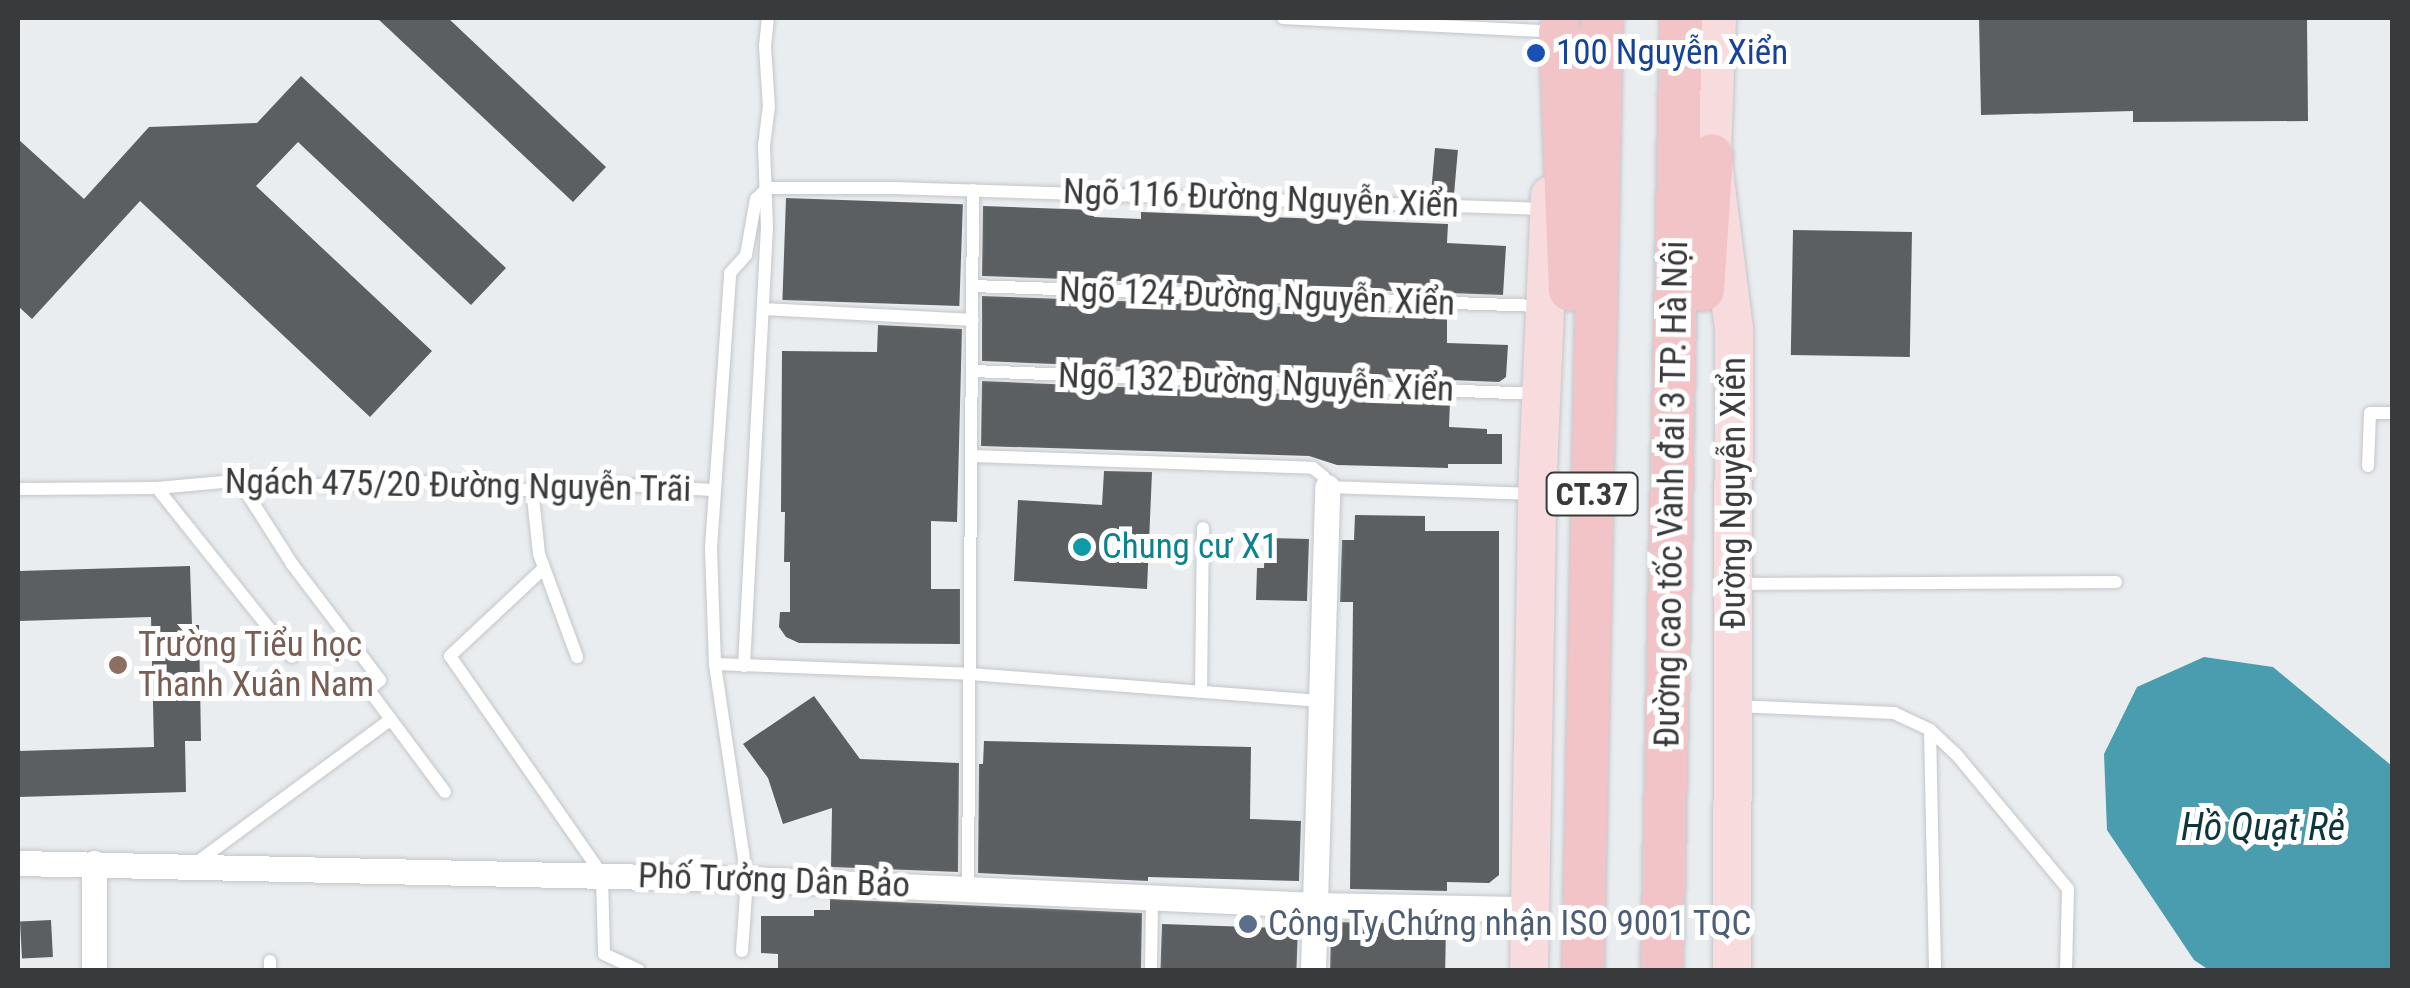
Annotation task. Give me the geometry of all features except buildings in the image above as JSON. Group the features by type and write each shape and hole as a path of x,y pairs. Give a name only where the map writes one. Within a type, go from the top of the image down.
{"highway":[{"name":"CT.37","path":"1583,970 1602,18"},
{"name":"Đường cao tốc Vành đai 3 TP. Hà Nội","path":"1662,970 1681,18"},
{"path":"1555,970 1544,898 1570,289 1570,22"},
{"path":"1690,970 1702,311 1712,155"}],"main road":[{"name":"Đường Nguyễn Xiển","path":"1717,18 1712,155 1734,328 1732,970"},
{"path":"1529,970 1544,898 1536,494 1543,306 1549,209 1570,22"},
{"path":"1568,970 1570,22"}],"street":[{"path":"1313,970 1328,487"},
{"name":"Phố Tưởng Dân Bảo","path":"18,863 747,879 1316,905 1544,898"},
{"path":"94,863 94,970"}],"lane":[{"name":"Ngách 475/20 Đường Nguyễn Trãi","path":"18,489 157,488 223,482 242,487 473,481 496,492 608,484 713,490 730,273 746,256 756,200 768,188 764,146 769,108 768,18"},
{"path":"1283,18 1570,22"},
{"name":"Ngõ 116 Đường Nguyễn Xiển","path":"768,188 973,190 1549,209"},
{"path":"744,666 768,188"},
{"path":"968,888 973,190"},
{"name":"Ngõ 124 Đường Nguyễn Xiển","path":"972,286 1543,306"},
{"path":"764,310 974,320"},
{"name":"Ngõ 132 Đường Nguyễn Xiển","path":"973,372 1540,394"},
{"path":"2368,466 2370,413 2392,413"},
{"path":"973,456 1313,468 1328,487 1536,494"},
{"path":"242,487 292,564 380,680 369,690 445,792"},
{"path":"157,488 292,657"},
{"path":"532,488 544,568 577,657"},
{"path":"713,490 715,664 747,879 742,951"},
{"path":"1201,691 1203,528"},
{"path":"544,568 450,656 602,875 604,954 640,970"},
{"path":"1733,584 2116,582"},
{"path":"715,664 970,674 1322,701"},
{"path":"1734,706 1894,713 1930,730 1956,754 2068,890 2066,970"},
{"path":"195,864 391,719"},
{"path":"1930,730 1935,970"},
{"path":"1151,970 1152,895"}],"water":[{"name":"Hồ Quạt Rẻ","path":"2204,657 2273,667 2392,766 2392,970 2209,970 2194,960 2107,830 2104,754 2137,687"}],"place":[{"name":"100 Nguyễn Xiển","path":"1536,53"},
{"name":"Chung cư X1","path":"1082,547"},
{"name":"Trường Tiểu học Thanh Xuân Nam","path":"118,665"},
{"name":"Công Ty Chứng nhận ISO 9001 TQC","path":"1248,924"}]}
